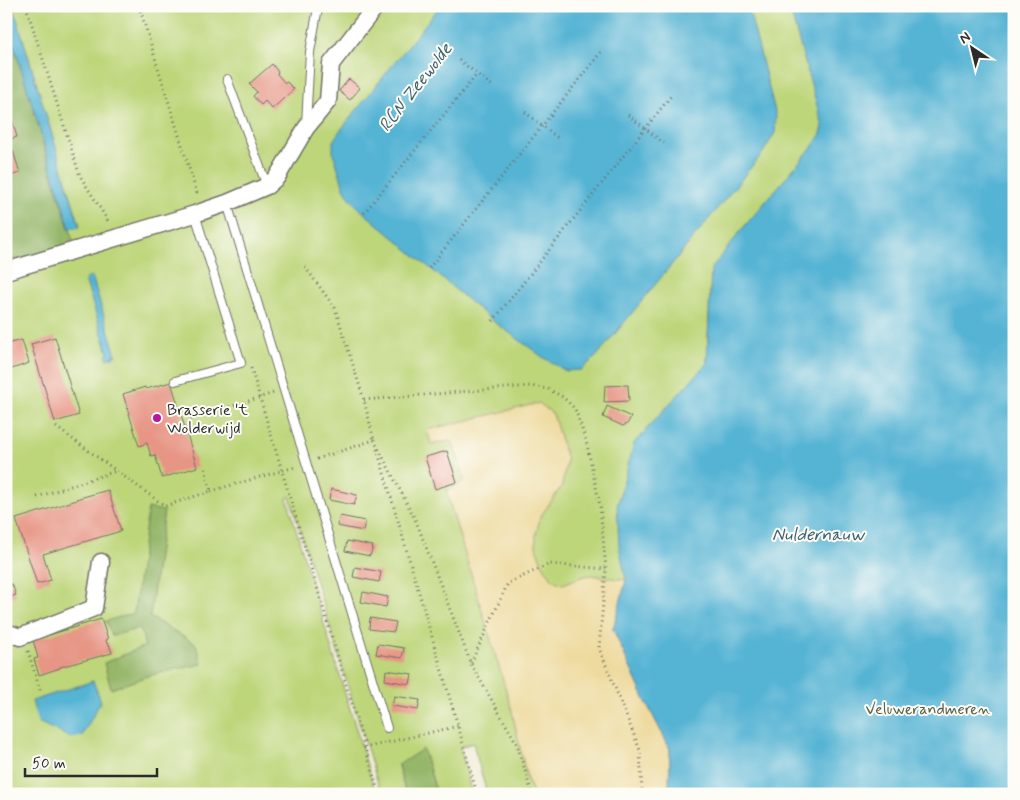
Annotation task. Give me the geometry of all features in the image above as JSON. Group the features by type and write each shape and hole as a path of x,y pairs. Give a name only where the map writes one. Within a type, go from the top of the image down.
{"street":[{"path":"6,272 227,204 267,186 277,176 306,128 328,101 331,64 376,6"},
{"path":"6,632 20,637 94,608 100,562"}],"lane":[{"path":"306,128 310,52 320,6"},
{"path":"227,79 267,186"},
{"path":"227,204 387,728"},
{"path":"175,381 241,363 199,213"}],"path":[{"path":"26,6 80,176 119,238"},
{"path":"139,6 199,213"},
{"path":"429,268 601,52"},
{"path":"459,60 494,87"},
{"path":"364,214 477,74"},
{"path":"494,321 671,96"},
{"path":"525,112 559,139"},
{"path":"628,115 664,143"},
{"path":"305,267 335,308 364,400 476,794"},
{"path":"364,400 530,386 548,389 563,397 575,409 586,440 600,506 606,570 599,648 640,750 642,794"},
{"path":"191,419 265,396"},
{"path":"56,427 165,506 281,471 374,440"},
{"path":"374,440 416,521 471,664 517,744 532,794"},
{"path":"205,468 211,491"},
{"path":"37,497 116,470"},
{"path":"281,471 379,794"},
{"path":"471,664 508,583 550,564 606,570"},
{"path":"21,647 28,650 41,693"},
{"path":"364,748 458,726"}],"green space":[{"name":"RCN Zeewolde","path":"13,6 804,6 832,134 710,288 707,363 644,432 668,682 517,729 527,779 534,794 487,794 473,743 460,747 471,794 437,794 426,758 398,766 406,794 381,794 290,497 287,498 376,794 6,794 6,14 80,226"},
{"path":"6,21 74,244 20,260 9,258 6,252"},
{"path":"148,508 164,511 150,617 196,644 202,664 151,675 111,689 104,663 145,646 140,628 112,636 106,621 134,613"},
{"path":"423,749 437,794 406,794 398,765"}],"sand":[{"path":"539,403 553,414 567,460 562,486 540,517 536,535 536,548 543,565 553,580 563,584 584,576 593,575 627,580 613,629 644,698 670,749 669,794 534,794 527,779 511,707 446,491 465,481 452,441 431,444 427,430"}],"water":[{"path":"6,6 13,6 80,227 70,229 6,19"},
{"path":"440,6 748,6 776,115 775,133 762,154 596,357 581,370 566,371 544,358 493,321 364,213 352,201 344,188 333,152 333,141"},
{"name":"Nuldernauw","path":"789,6 1014,6 1014,794 669,794 670,749 644,698 613,629 626,580 619,546 617,506 634,443 707,363 711,269 812,147 820,136 823,127"},
{"path":"92,276 116,355 108,359 106,356 108,353 85,279"},
{"path":"93,681 101,701 82,736 71,738 38,722 32,701"}],"building":[{"path":"272,64 278,72 277,74 294,89 272,109 265,101 261,105 253,96 257,92 249,84"},
{"path":"349,79 360,88 350,100 339,91"},
{"path":"10,114 17,137 6,140 6,115"},
{"path":"13,151 20,173 6,177 6,153"},
{"path":"55,337 79,415 55,422 31,344"},
{"path":"22,340 29,363 6,371 6,344"},
{"path":"171,382 197,467 162,478 155,455 151,456 147,443 139,446 123,394"},
{"path":"628,385 629,401 604,402 605,386"},
{"path":"607,406 631,417 627,424 623,426 603,417"},
{"path":"447,451 457,482 435,489 425,457"},
{"path":"331,489 357,495 354,505 329,500"},
{"path":"108,490 121,531 43,554 51,580 37,584 16,519"},
{"path":"340,516 365,521 363,531 337,526"},
{"path":"347,541 373,546 370,556 345,551"},
{"path":"355,567 381,572 379,582 353,577"},
{"path":"12,584 16,595 7,598 6,586"},
{"path":"363,592 388,597 386,607 361,602"},
{"path":"370,618 396,622 394,632 369,629"},
{"path":"101,619 108,639 106,640 107,644 109,644 112,653 60,667 39,675 34,659 38,658 33,640"},
{"path":"378,644 404,648 402,658 376,654"},
{"path":"386,670 412,674 410,684 385,680"},
{"path":"394,696 420,700 418,710 392,706"}],"place":[{"name":"Brasserie 't Wolderwijd","path":"157,418"}],"park label":[{"name":"Veluwerandmeren","path":"928,708"}]}
